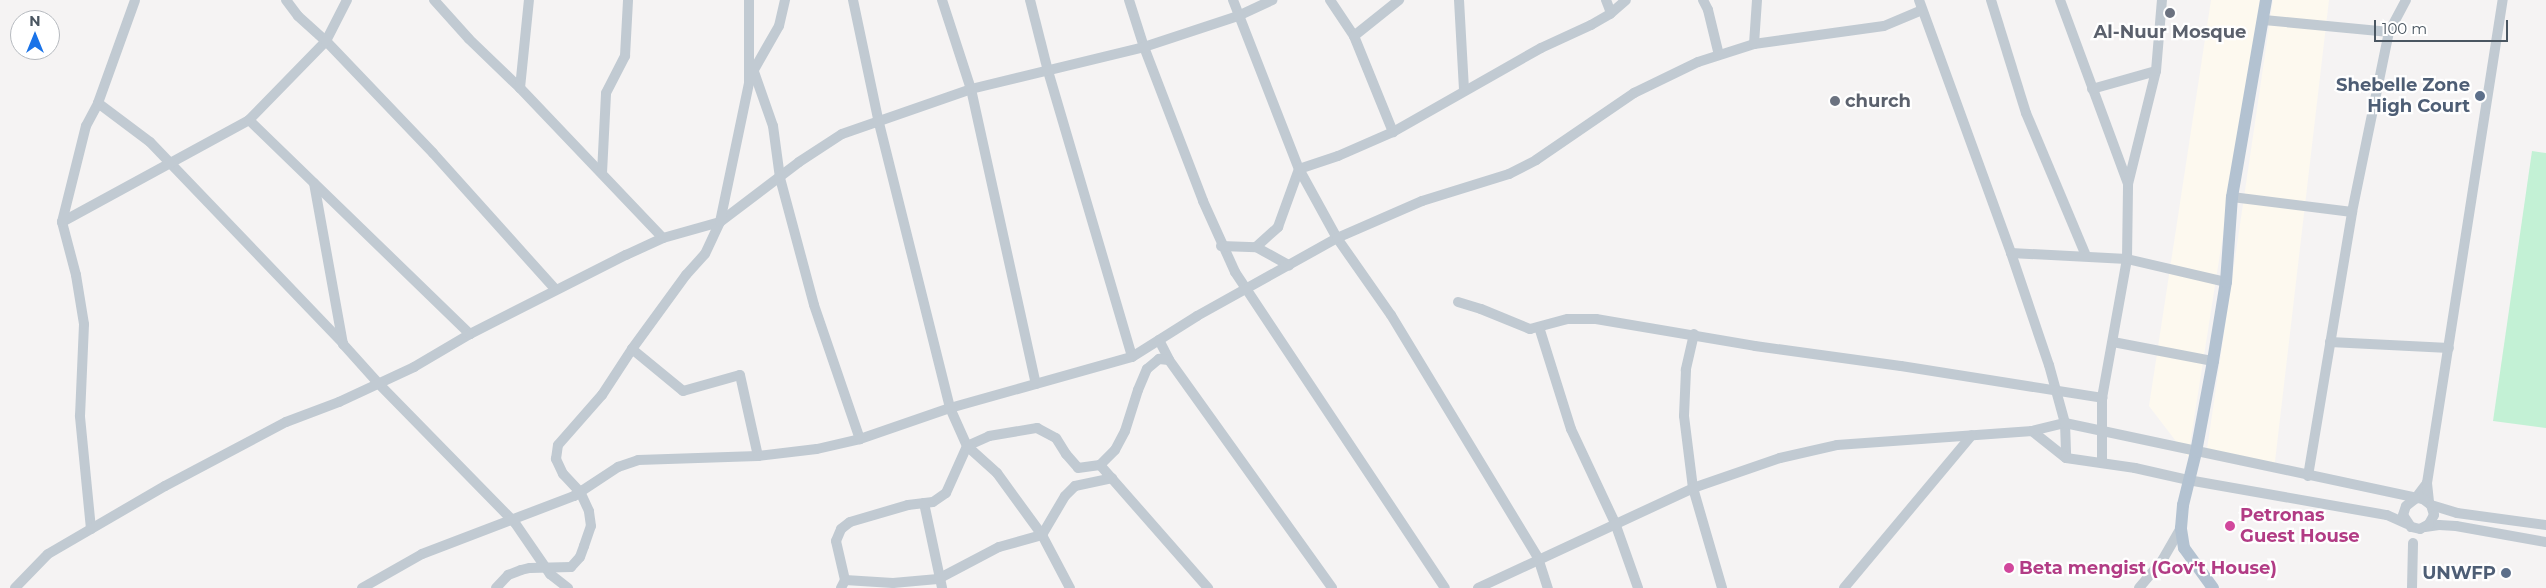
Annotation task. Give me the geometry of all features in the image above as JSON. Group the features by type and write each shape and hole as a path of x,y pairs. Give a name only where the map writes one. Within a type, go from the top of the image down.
{"main road":[{"path":"2213,588 2184,548 2181,528 2188,480 2196,452 2226,282 2232,197 2266,0"}],"street":[{"path":"90,529 80,416 84,324 62,222 86,126 98,103 135,0"},
{"path":"286,0 298,16 326,41 432,153 555,289"},
{"path":"293,0 298,16"},
{"path":"62,222 249,120 326,41 347,0"},
{"path":"434,0 469,40 520,88 663,238"},
{"path":"520,88 529,0"},
{"path":"602,173 606,93 625,56 628,0"},
{"path":"748,0 749,83"},
{"path":"496,588 508,575 530,568 571,567 580,557 591,526 589,511 580,492 563,474 556,459 558,445 602,395 632,349 686,275 705,254 720,222 753,69 779,26 785,0"},
{"path":"853,0 879,123 950,408 967,446 997,474 1042,535 1070,588"},
{"path":"942,0 971,89 1036,384"},
{"path":"1030,0 1048,71 1132,357"},
{"path":"1130,0 1144,47 1221,246 1235,272 1444,588"},
{"path":"1233,0 1299,169 1337,238 1391,314 1538,558 1548,588"},
{"path":"15,588 48,554 165,486 286,422 414,367 470,334 555,289 663,238 720,222 799,162 842,134 879,123 971,89 1144,47 1238,16 1272,0"},
{"path":"1330,0 1354,36 1393,132"},
{"path":"1354,36 1399,0"},
{"path":"1459,0 1464,90"},
{"path":"1606,0 1611,13"},
{"path":"1299,169 1338,156 1393,132 1464,90 1611,13 1626,0"},
{"path":"1703,0 1708,10 1719,55"},
{"path":"1754,44 1757,0"},
{"path":"1991,0 2026,114 2086,256"},
{"path":"2060,0 2128,184"},
{"path":"2102,463 2102,398 2127,259 2128,184 2156,70 2162,0"},
{"path":"2308,476 2352,212 2389,32 2406,0"},
{"path":"2413,543 2434,515 2430,504 2427,483 2503,0"},
{"path":"362,588 422,554 580,492 618,467 638,460 758,456 817,449 860,439 950,408 1132,357 1247,288 1337,238 1422,201 1509,174 1536,160 1634,93 1682,69 1754,44 1884,26 1920,5 2011,253 2055,389 2065,423 2066,458"},
{"path":"2264,20 2389,32"},
{"path":"753,69 773,126 780,178 814,304 860,439"},
{"path":"2092,89 2156,70"},
{"path":"98,103 150,142 378,383 511,519 546,568 568,588"},
{"path":"249,120 470,334"},
{"path":"1256,247 1278,227 1299,169"},
{"path":"314,183 343,344"},
{"path":"2232,197 2352,212"},
{"path":"1221,246 1256,247 1289,265"},
{"path":"2011,253 2127,259 2226,282"},
{"path":"1458,302 1481,309 1530,329 1568,319 1596,319 1831,358 2055,389 2102,398"},
{"path":"1539,327 1571,429 1615,523 1638,588"},
{"path":"1694,334 1686,370 1684,416 1693,488 1722,588"},
{"path":"1159,340 1169,360 1332,588"},
{"path":"2113,342 2213,360"},
{"path":"2330,342 2449,348"},
{"path":"632,349 683,391 740,374 758,456"},
{"path":"1112,478 1075,486 1065,496 1042,535 999,547 940,584 843,584 836,540 841,529 850,522 908,505 933,502 946,493 967,446 989,436 1037,428 1056,438 1078,468 1100,465 1115,450 1125,431 1147,369 1159,359 1169,360"},
{"path":"1478,588 1538,558 1693,488 1772,461 1829,447 2032,431 2065,423 2415,499 2423,499 2430,504 2457,513 2546,525"},
{"path":"2032,431 2066,458 2387,516 2415,529 2439,525 2456,526 2546,542"},
{"path":"1844,588 1972,436"},
{"path":"1100,465 1208,588"},
{"path":"2412,588 2413,543 2404,510 2427,483"},
{"path":"924,503 940,584"},
{"path":"2139,588 2163,559 2181,528"}],"shaded area":[{"path":"2211,0 2260,0 2188,457 2149,406"},
{"path":"2273,0 2329,0 2274,470 2206,456"}],"green space":[{"path":"2532,151 2546,153 2546,428 2493,421"}],"place":[{"name":"Al-Nuur Mosque","path":"2170,13"},
{"name":"Shebelle Zone High Court","path":"2480,96"},
{"name":"church","path":"1835,101"},
{"name":"Petronas Guest House","path":"2230,526"},
{"name":"Beta mengist (Gov't House)","path":"2009,568"},
{"name":"UNWFP","path":"2506,573"}]}
